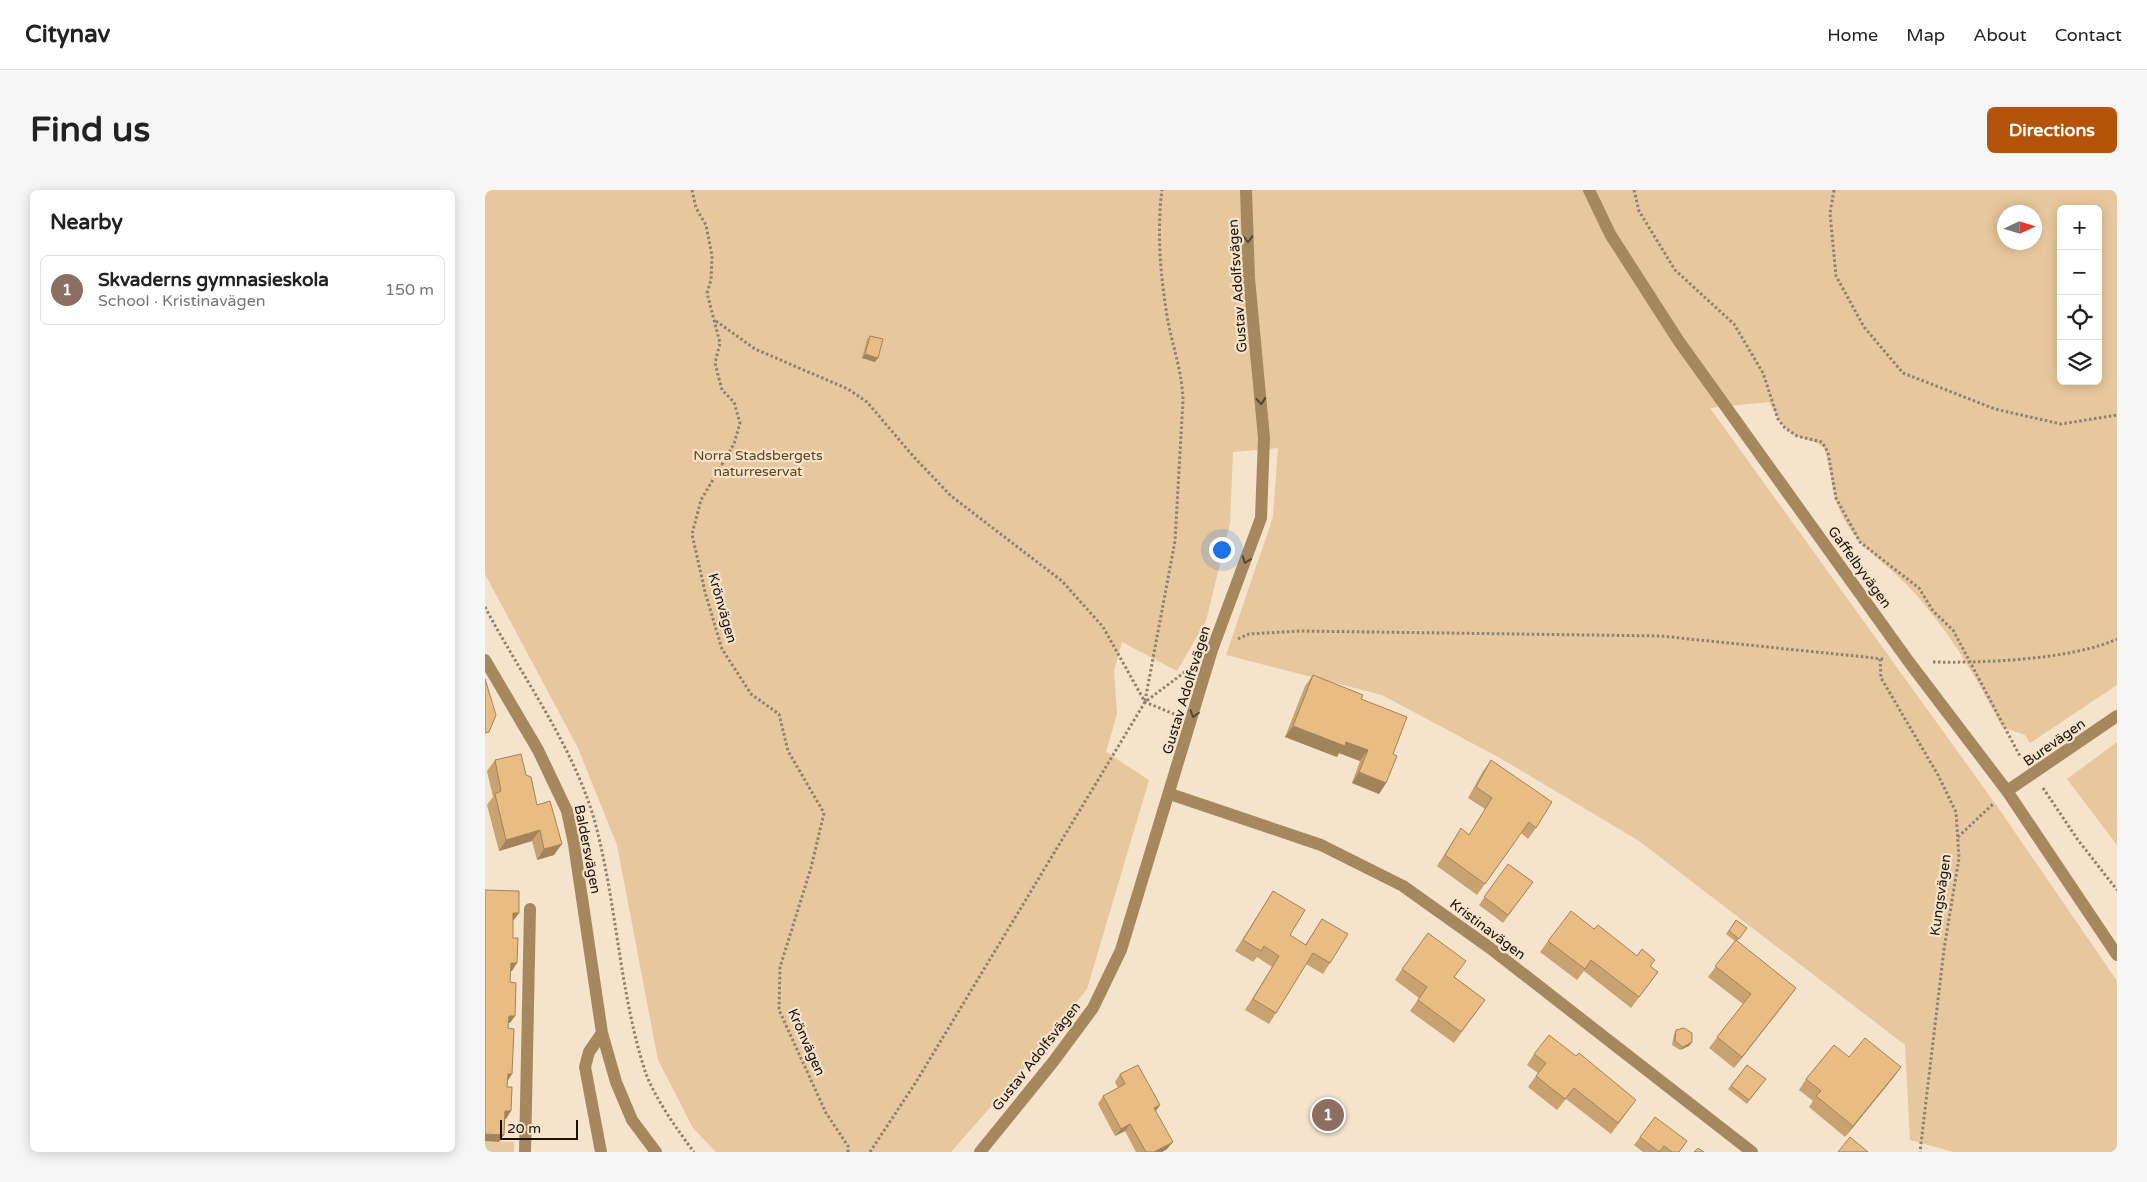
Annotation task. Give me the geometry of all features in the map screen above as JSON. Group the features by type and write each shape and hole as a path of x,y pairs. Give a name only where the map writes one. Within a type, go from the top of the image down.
{"street":[{"name":"Gustav Adolfsvägen","path":"980,1152 1053,1062 1093,1008 1121,950 1170,794 1212,650 1261,518 1264,438 1249,278 1246,190"},
{"name":"Gaffelbyvägen","path":"1589,190 1610,234 1678,340 1909,662 2007,792 2117,955"},
{"name":"Baldersvägen","path":"485,660 538,750 567,811 575,844 602,1033 616,1082 632,1120 656,1152"},
{"name":"Burevägen","path":"2007,792 2117,716"},
{"name":"Kristinavägen","path":"1170,794 1321,845 1403,886 1490,948 1753,1152"},
{"path":"525,1152 530,909"},
{"path":"601,1152 585,1067 589,1052 602,1033"}],"path":[{"name":"Krönvägen","path":"692,190 696,208 706,225 712,256 711,280 707,293 716,321 720,343 715,363 722,390 734,402 740,423 734,444 701,500 692,534 705,592 722,649 751,694 779,714 788,751 824,813 809,876 781,967 779,1010 826,1113 848,1146 849,1152"},
{"path":"870,1152 916,1082 1145,702 1175,541 1183,400 1182,378 1166,310 1161,250 1162,190"},
{"path":"1633,190 1639,211 1675,270 1734,324 1763,373 1777,419 1785,428 1797,436 1821,442 1828,452 1836,498 1860,542 1919,588 1933,611 1953,630 2015,751 2078,840 2117,890"},
{"path":"1834,190 1830,213 1836,276 1864,327 1903,373 1995,409 2061,424 2117,416"},
{"path":"716,321 755,348 848,389 867,402 913,456 951,496 1062,581 1103,627 1145,702 1192,721"},
{"path":"485,607 552,725 581,782 597,830 628,998 646,1073 677,1131 694,1152"},
{"path":"1145,702 1212,650 1249,634 1300,631 1661,636 1909,662 1971,663 2051,655 2086,649 2117,639"},
{"name":"Kungsvägen","path":"1880,659 1881,678 1938,775 1956,812 1959,858 1944,949 1920,1152"},
{"path":"1957,838 2007,792"}],"green space":[{"name":"Norra Stadsbergets naturreservat","path":"485,190 2117,190 2117,685 2030,743 2025,735 2002,727 1971,671 1936,619 1908,586 1862,543 1846,523 1837,503 1824,448 1789,431 1769,402 1710,408 1999,809 2117,981 2117,1152 1954,1152 1910,1140 1905,1045 1639,841 1500,758 1382,695 1226,655 1273,517 1278,448 1233,452 1230,523 1206,621 1177,671 1122,642 1114,671 1117,714 1106,752 1149,780 1087,989 1023,1070 951,1152 716,1152 693,1128 658,1060 617,845 578,748 485,574"},
{"path":"2117,742 2117,845 2067,779"},
{"path":"485,1141 514,1142 514,1152 485,1152"}],"building":[{"path":"870,336 883,339 878,358 865,354"},
{"path":"1313,675 1363,695 1361,699 1407,717 1393,754 1397,756 1386,783 1359,772 1368,750 1346,742 1345,746 1293,726"},
{"path":"485,679 496,715 489,732 485,733"},
{"path":"521,754 526,775 531,777 537,805 550,801 562,844 544,849 540,830 506,840 495,794 501,791 495,760"},
{"path":"1491,760 1552,802 1536,828 1529,822 1485,884 1445,855 1461,828 1469,835 1492,798 1476,787"},
{"path":"1508,864 1533,882 1508,915 1484,897"},
{"path":"485,890 519,891 519,913 513,913 513,938 518,938 517,963 511,963 510,982 516,983 515,1016 509,1016 508,1028 514,1029 512,1074 508,1074 507,1087 512,1087 511,1111 505,1111 504,1135 485,1134"},
{"path":"1273,891 1305,910 1290,935 1306,945 1322,919 1348,934 1330,963 1313,953 1276,1013 1253,999 1279,956 1264,946 1261,951 1243,940"},
{"path":"1571,911 1594,929 1598,925 1637,956 1642,949 1655,960 1650,966 1658,972 1639,997 1591,960 1585,969 1548,941"},
{"path":"1736,920 1747,928 1739,939 1729,931"},
{"path":"1428,933 1466,961 1454,977 1485,1000 1461,1032 1418,1000 1427,987 1402,969"},
{"path":"1736,940 1796,988 1742,1057 1717,1037 1751,994 1715,966"},
{"path":"1684,1028 1692,1033 1692,1042 1683,1047 1675,1041 1676,1030"},
{"path":"1549,1035 1576,1056 1579,1053 1636,1100 1618,1123 1574,1088 1565,1099 1536,1076 1546,1063 1534,1054"},
{"path":"1865,1038 1901,1067 1853,1126 1816,1096 1821,1091 1806,1079 1834,1045 1849,1057"},
{"path":"1138,1065 1160,1105 1154,1108 1173,1142 1154,1152 1146,1152 1130,1124 1121,1129 1103,1096 1125,1084 1120,1074"},
{"path":"1747,1065 1766,1079 1749,1100 1731,1086"},
{"path":"1655,1117 1687,1141 1679,1152 1672,1152 1664,1146 1659,1152 1640,1137"},
{"path":"1850,1137 1868,1152 1838,1152"},
{"path":"1698,1148 1704,1152 1694,1152"}],"place":[{"name":"Skvaderns gymnasieskola","path":"1328,1115"}]}
